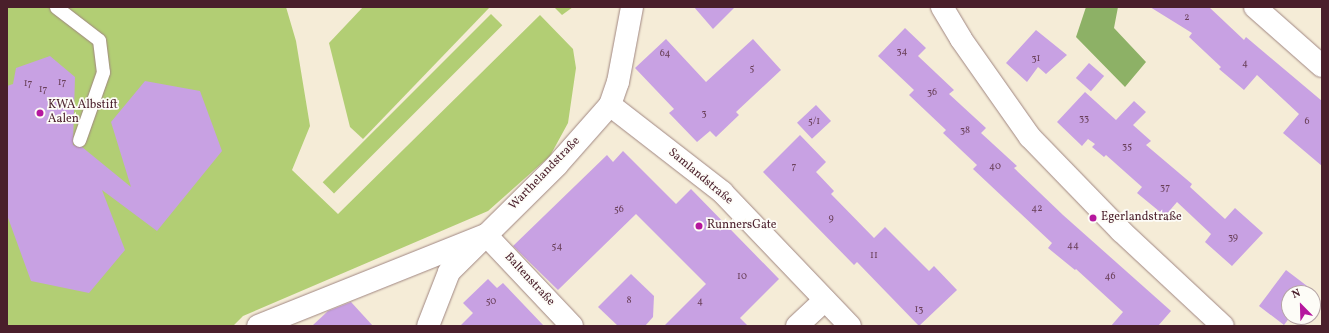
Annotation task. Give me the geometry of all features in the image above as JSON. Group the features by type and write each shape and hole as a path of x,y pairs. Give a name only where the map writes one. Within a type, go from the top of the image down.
{"street":[{"name":"Warthelandstraße","path":"428,326 449,272 557,165 610,105 618,82 632,7"},
{"path":"942,7 960,39 1030,137 1121,231 1224,326"},
{"path":"1255,7 1322,66"},
{"name":"Samlandstraße","path":"610,105 722,192 850,326"},
{"path":"258,326 486,235"},
{"name":"Baltenstraße","path":"486,235 572,326"},
{"path":"798,326 825,300"}],"lane":[{"path":"56,7 99,40 103,72 79,140"}],"green space":[{"path":"7,7 286,7 296,41 310,126 292,170 338,214 540,15 573,49 576,68 568,123 550,156 488,211 243,316 233,326 7,326"},
{"path":"363,7 490,7 363,139 350,127 329,43"},
{"path":"554,7 573,7 562,15"},
{"path":"1086,7 1118,7 1114,28 1146,62 1125,87 1076,37"},
{"path":"491,14 502,25 334,194 323,182"}],"building":[{"path":"694,7 735,7 713,29"},
{"path":"1150,7 1209,7 1244,40 1246,37 1322,101 1322,166 1283,133 1299,114 1257,75 1244,90 1219,69 1221,67 1189,37 1192,33"},
{"path":"905,28 926,48 918,56 954,90 949,94 986,128 981,133 1017,166 1014,168 1063,215 1171,311 1158,326 1111,326 1123,312 1076,269 1075,270 1048,248 1052,243 973,169 977,165 943,133 946,130 909,95 914,90 878,56"},
{"path":"1036,30 1067,55 1046,74 1038,67 1027,82 1006,63"},
{"path":"666,39 706,82 753,39 781,70 736,112 739,115 716,137 710,131 697,142 669,113 674,109 635,68"},
{"path":"50,56 75,77 73,145 82,147 131,187 111,122 145,81 200,91 222,151 157,231 102,190 125,250 89,293 31,281 7,215 7,86 13,84 16,68"},
{"path":"1089,63 1104,76 1091,91 1076,78"},
{"path":"1085,92 1116,120 1134,101 1146,112 1133,125 1151,141 1146,145 1192,184 1190,187 1225,219 1235,208 1263,233 1232,266 1205,242 1211,234 1177,202 1165,216 1137,193 1142,187 1106,155 1104,157 1092,147 1095,144 1088,139 1082,146 1057,122"},
{"path":"816,105 831,121 812,139 797,123"},
{"path":"800,135 826,162 816,172 834,191 831,194 874,238 885,227 929,271 934,266 957,290 919,326 857,262 854,265 763,172"},
{"path":"623,151 676,204 691,189 779,279 740,318 748,326 664,326 706,284 636,214 558,290 513,246 607,155 613,162"},
{"path":"1286,270 1306,285 1281,285 1281,323 1259,306"},
{"path":"631,274 654,296 653,317 645,326 618,326 598,307"},
{"path":"488,279 497,288 503,283 544,326 460,326 473,313 463,303"},
{"path":"351,302 373,326 312,326 328,311"}],"place":[{"name":"KWA Albstift Aalen","path":"40,113"},
{"name":"Egerlandstraße","path":"1093,218"},
{"name":"RunnersGate","path":"699,226"}]}
